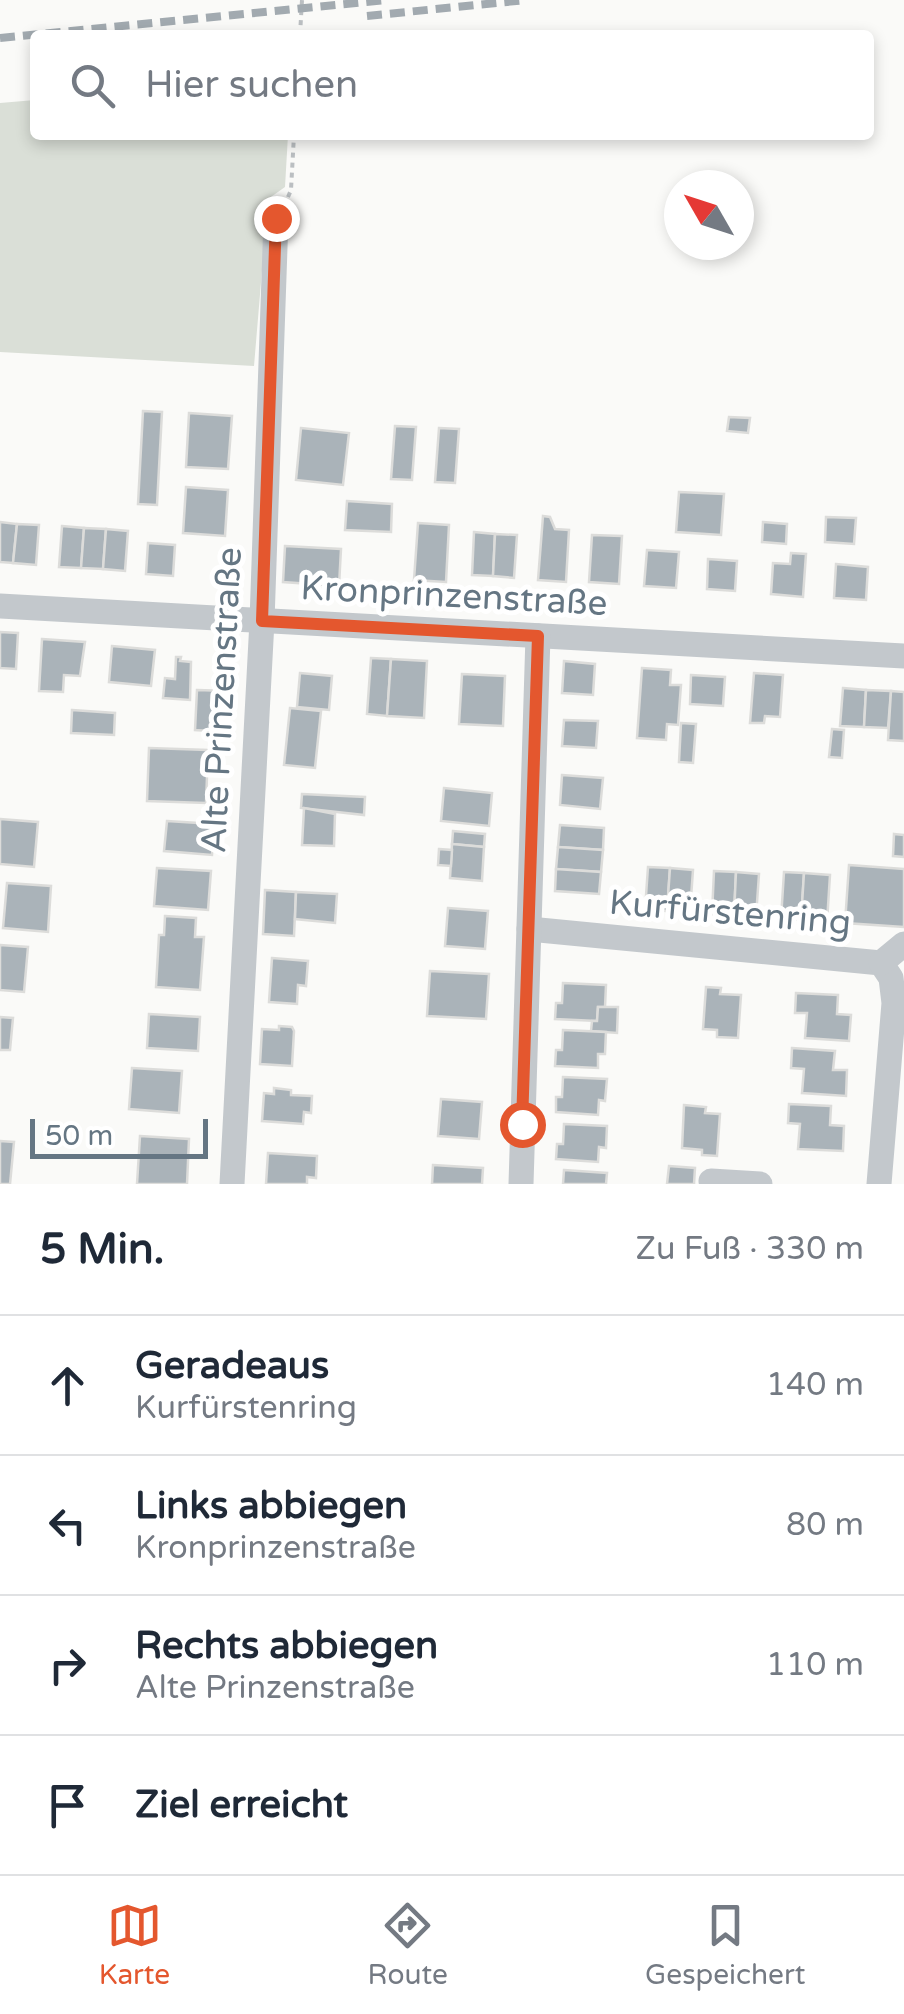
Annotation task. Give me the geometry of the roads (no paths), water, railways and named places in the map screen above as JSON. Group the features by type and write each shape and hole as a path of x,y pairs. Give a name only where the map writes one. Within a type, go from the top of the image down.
{"street":[{"name":"Alte Prinzenstraße","path":"232,1184 262,621 276,218"},
{"name":"Kronprinzenstraße","path":"0,606 904,656"},
{"path":"521,1184 538,636"},
{"name":"Kurfürstenring","path":"528,929 881,963 891,978 894,1003 879,1184"},
{"path":"881,963 904,944"},
{"path":"711,1181 760,1184"}],"railway":[{"path":"81,30 387,0"},
{"path":"367,16 526,0"},
{"path":"0,38 30,35"}]}
